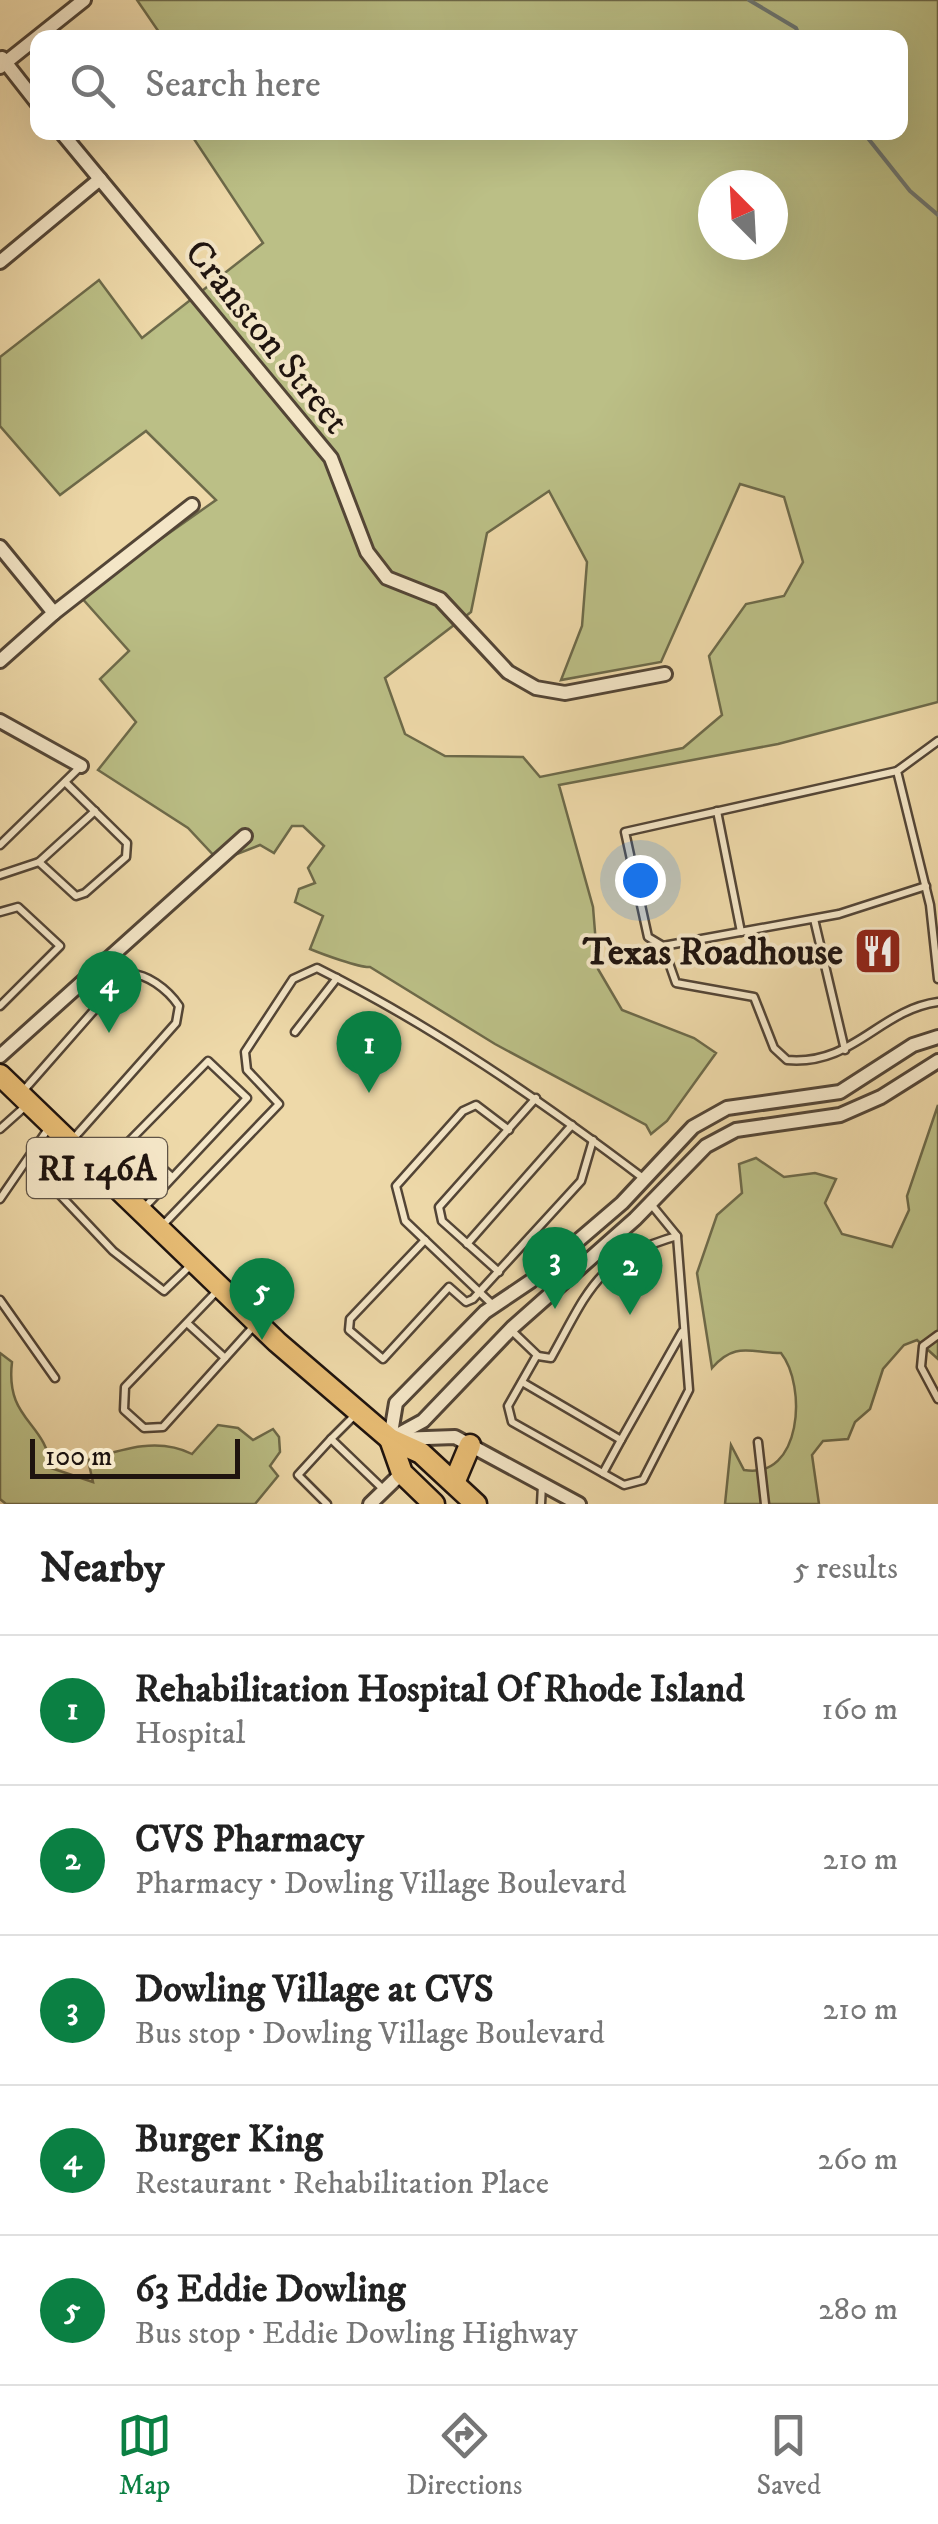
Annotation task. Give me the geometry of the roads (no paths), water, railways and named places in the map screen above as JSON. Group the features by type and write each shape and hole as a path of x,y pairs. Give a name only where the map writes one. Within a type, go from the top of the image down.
{"main road":[{"name":"RI 146A","path":"0,1076 258,1322 390,1439 422,1453 476,1504"},
{"path":"390,1439 402,1474 434,1504"},
{"path":"454,1483 470,1445"}],"street":[{"path":"44,30 84,0"},
{"path":"30,41 2,62 30,95"},
{"name":"Cranston Street","path":"68,140 331,458 367,552 387,578 440,599 508,672 536,688 566,693 665,674"},
{"path":"0,262 100,179"},
{"path":"0,662 54,613 192,505"},
{"path":"0,547 54,613"},
{"path":"0,720 81,766"},
{"path":"0,1056 100,961 245,836"},
{"path":"390,1439 396,1403 494,1306 607,1216 693,1127 727,1108 840,1092 914,1046 938,1037"},
{"path":"390,1439 422,1420 510,1329 650,1204 706,1146 736,1130 840,1115 880,1097 938,1061"},
{"path":"390,1439 455,1437 579,1504"},
{"path":"370,1504 402,1474"}],"lane":[{"path":"938,741 897,771 625,832 648,937 663,946 676,982 754,997 774,1048 787,1060 829,1059 919,1005 938,1002"},
{"path":"0,845 81,766"},
{"path":"897,771 935,919 938,979"},
{"path":"40,862 76,896 84,894 126,856 127,842 65,782"},
{"path":"0,875 40,862 95,811"},
{"path":"717,812 741,932"},
{"path":"663,946 814,919 926,886"},
{"path":"0,912 18,907 60,946 0,1006"},
{"path":"814,919 845,1050"},
{"path":"160,1228 279,1104 247,1070 245,1052 293,979 317,968 536,1098 644,1179"},
{"path":"0,1129 59,1049 126,974 143,975 179,1006 176,1024 70,1142"},
{"path":"295,1032 337,978"},
{"path":"100,1171 208,1061 247,1098 142,1210"},
{"path":"498,1272 442,1221 439,1208 536,1098"},
{"path":"494,1306 404,1221 396,1186 463,1111 476,1105 509,1130"},
{"path":"0,1199 51,1124"},
{"path":"466,1244 572,1125"},
{"path":"131,1140 172,1178"},
{"path":"425,1240 350,1319 349,1330 383,1360 449,1288 466,1302 480,1292 581,1181 593,1140"},
{"path":"28,1161 113,1251 164,1291 195,1260"},
{"path":"537,1356 508,1406 512,1422 624,1485 643,1480 688,1390 677,1236 650,1204"},
{"path":"510,1329 537,1356 551,1358 598,1275 638,1247 677,1236"},
{"path":"222,1287 124,1387 124,1410 144,1428 163,1427 258,1322"},
{"path":"0,1300 55,1378"},
{"path":"187,1322 225,1358"},
{"path":"603,1473 684,1328"},
{"path":"938,1336 923,1346 920,1360 938,1398"},
{"path":"522,1382 621,1440"},
{"path":"327,1504 300,1480 300,1471 359,1412"},
{"path":"331,1439 384,1490"},
{"path":"758,1442 766,1504"},
{"path":"541,1504 542,1484"}],"waterway":[{"path":"749,0 797,30"},
{"path":"869,140 910,191 938,215"}],"place":[{"name":"Texas Roadhouse","path":"878,951"},
{"name":"Burger King","path":"109,1033"},
{"name":"Rehabilitation Hospital Of Rhode Island","path":"369,1093"},
{"name":"Dowling Village at CVS","path":"555,1309"},
{"name":"CVS Pharmacy","path":"630,1315"},
{"name":"63 Eddie Dowling","path":"262,1340"}]}
